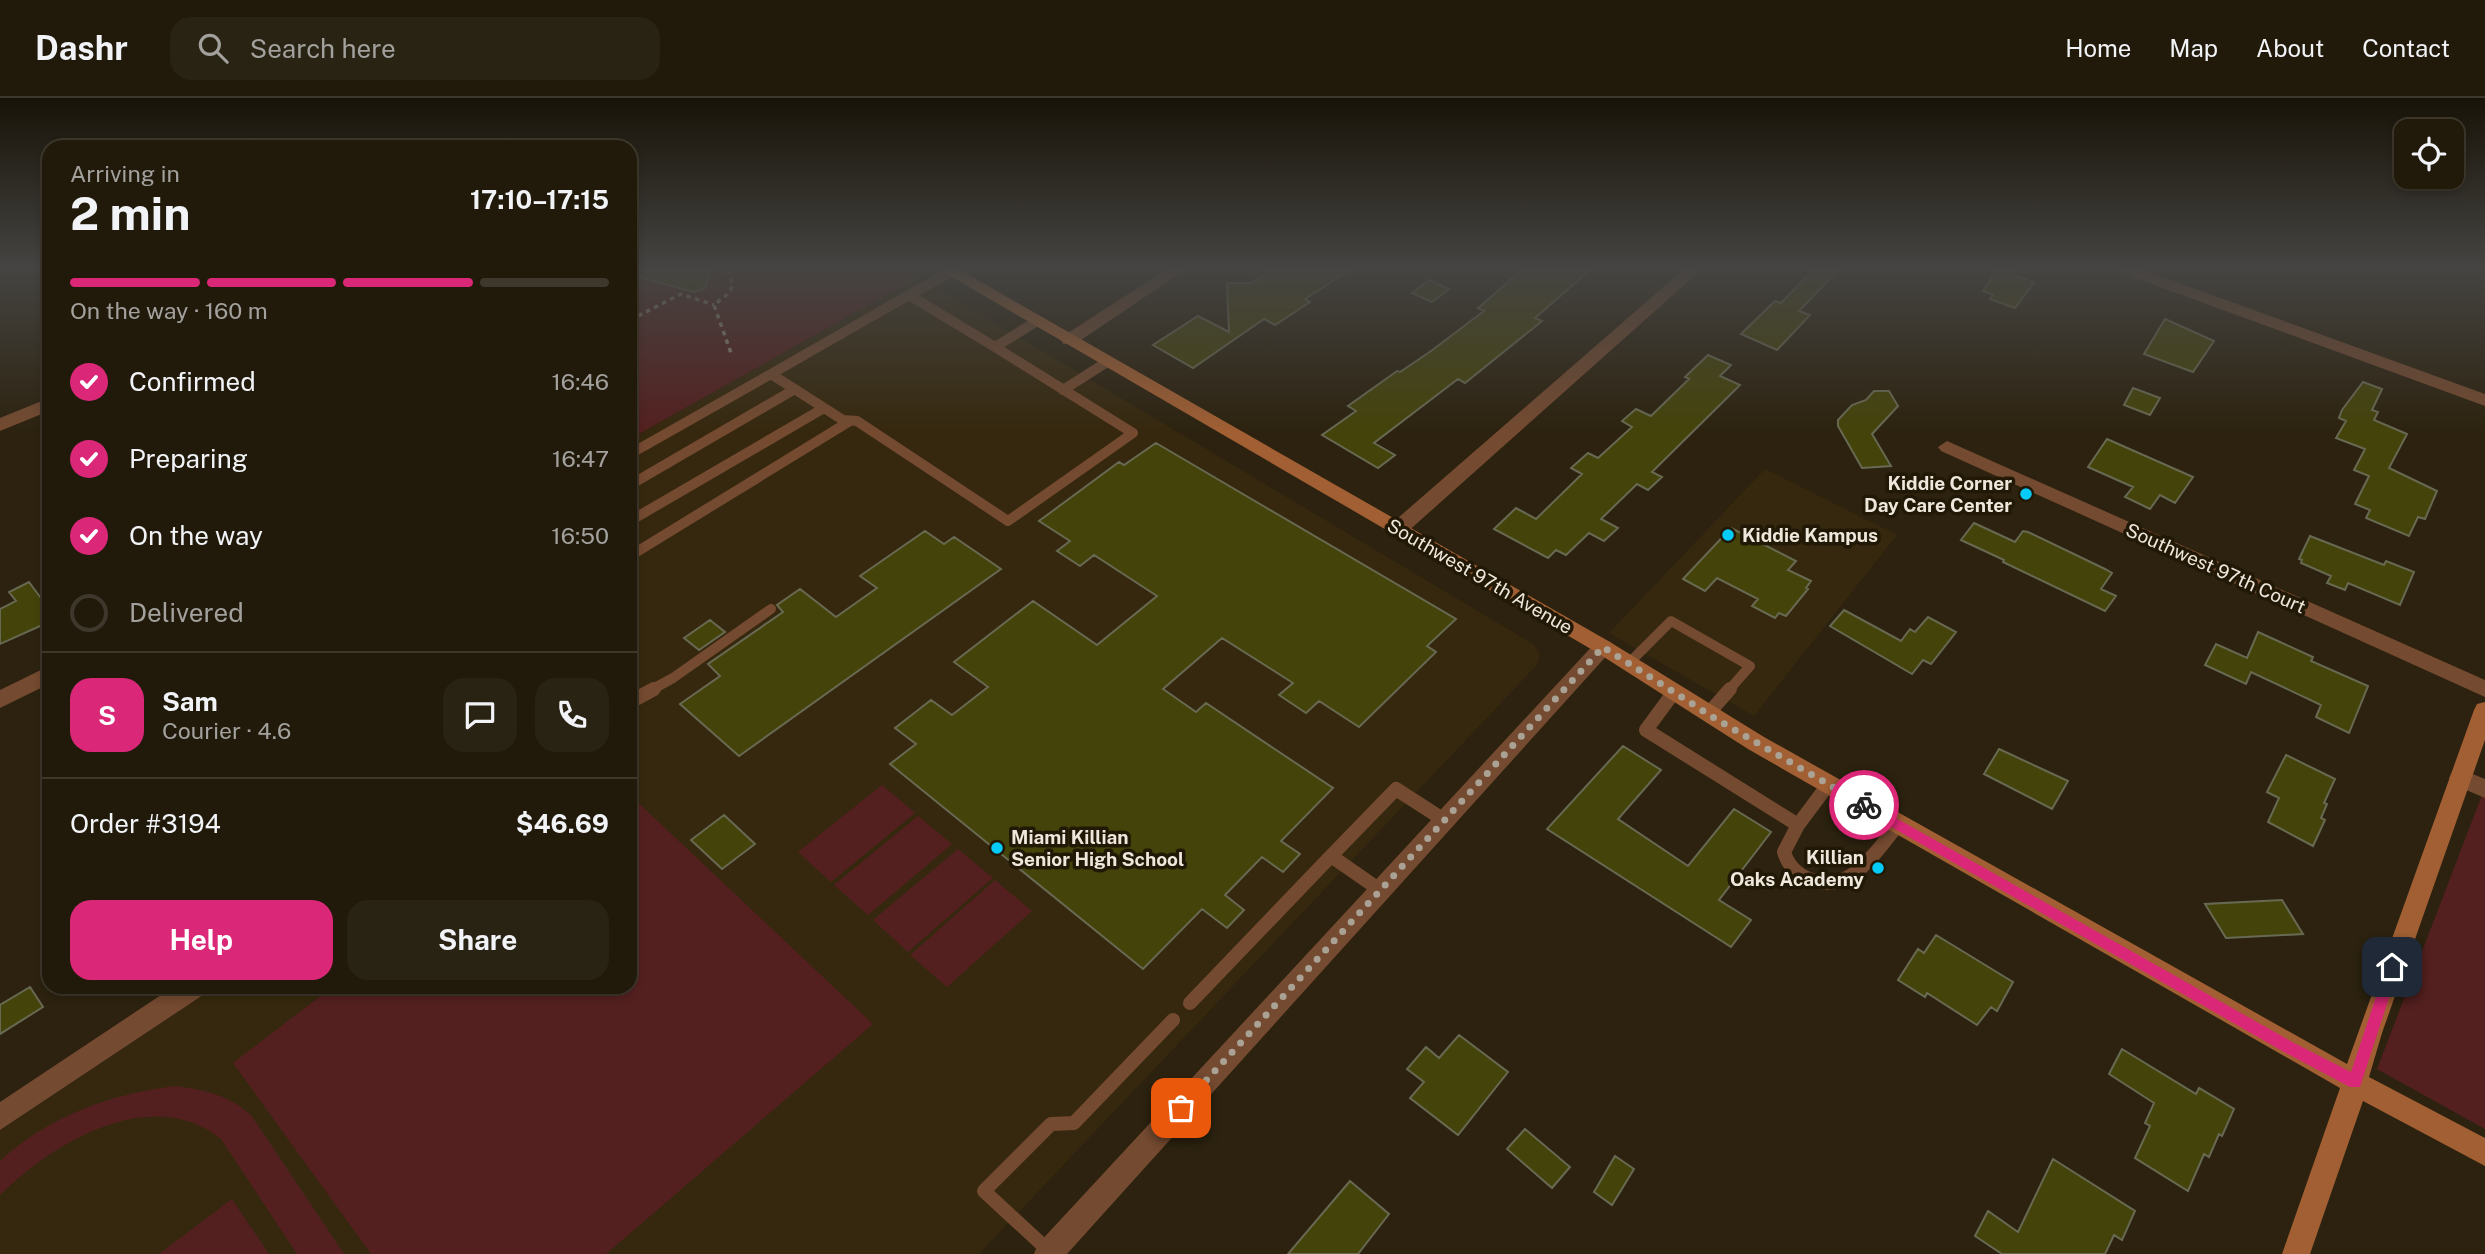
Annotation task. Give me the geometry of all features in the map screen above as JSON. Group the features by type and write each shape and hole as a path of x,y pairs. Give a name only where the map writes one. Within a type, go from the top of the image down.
{"street":[{"name":"Southwest 97th Avenue","path":"1042,324 1603,647 1707,714 1828,785 2289,1048 2485,1153"},
{"path":"1069,340 1094,324"},
{"path":"1398,529 1632,324"},
{"path":"2276,324 2485,400"},
{"path":"0,425 42,407"},
{"name":"Southwest 97th Court","path":"1947,447 2485,689"},
{"path":"1049,1253 1603,647"},
{"path":"0,700 42,678"},
{"path":"2296,1254 2369,1033 2485,710"},
{"path":"2460,778 2485,789"},
{"path":"0,1116 183,994"}],"lane":[{"path":"637,450 858,324"},
{"path":"771,374 843,420 857,421 1008,521 1133,433 957,324"},
{"path":"995,347 1032,324"},
{"path":"1063,390 1107,362"},
{"path":"637,481 795,389"},
{"path":"637,518 824,408"},
{"path":"637,551 850,421"},
{"path":"637,698 654,690 771,609"},
{"path":"1629,663 1671,621 1750,666 1707,714"},
{"path":"1674,692 1646,730 1798,825"},
{"path":"1828,785 1786,845 1786,860 1801,875 1826,887 1838,884 1860,870 1898,825"},
{"path":"1189,1003 1396,789 1444,820"},
{"path":"1331,856 1380,890"},
{"path":"1049,1253 984,1191 1051,1124 1074,1123 1173,1020"}],"path":[{"path":"720,324 732,356"}],"shaded area":[{"path":"637,324 835,324 637,435"},
{"name":"Miami Killian Senior High School","path":"835,324 997,324 1533,644 1540,655 1537,665 979,1254 0,1254 0,1130 204,994 637,994 637,701 640,697 637,688 637,435"},
{"path":"1765,469 1897,535 1754,716 1609,633"},
{"path":"882,785 915,813 831,882 798,852"},
{"path":"2485,787 2485,1129 2377,1069"},
{"path":"637,802 873,1024 606,1254 371,1254 233,1063 323,994 637,994"},
{"path":"918,816 952,844 868,915 834,885"},
{"path":"958,849 993,878 908,952 873,920"},
{"path":"995,880 1032,911 947,987 910,955"},
{"path":"174,1086 215,1094 233,1102 251,1115 344,1254 297,1254 221,1139 194,1123 165,1117 134,1118 104,1126 47,1156 0,1195 0,1161 38,1132 81,1110 104,1102"},
{"path":"232,1199 269,1254 159,1254"}],"building":[{"path":"1186,324 1213,324 1229,332 1229,324 1257,324 1193,368 1153,345"},
{"path":"1467,324 1538,324 1465,383 1458,379 1374,443 1395,455 1378,468 1322,435 1356,411 1348,406 1397,371 1400,372"},
{"path":"1751,324 1802,324 1777,350 1741,334"},
{"path":"2162,324 2176,324 2214,341 2193,372 2144,354"},
{"path":"1708,355 1731,365 1720,376 1740,385 1652,472 1662,477 1648,490 1637,484 1601,519 1618,528 1604,541 1589,533 1566,555 1556,550 1548,558 1494,529 1516,508 1536,519 1582,474 1571,468 1588,453 1598,458 1632,427 1622,421 1636,409 1651,416 1689,379 1685,377"},
{"path":"2363,382 2382,389 2372,410 2378,412 2374,420 2407,434 2389,468 2437,491 2425,519 2418,517 2409,536 2366,518 2370,510 2355,504 2369,476 2354,470 2365,449 2336,438 2346,421 2339,418 2342,410"},
{"path":"2133,388 2160,398 2150,415 2124,405"},
{"path":"1874,391 1889,391 1898,406 1872,434 1891,466 1862,468 1838,426 1838,420 1852,405 1866,400"},
{"path":"2107,439 2193,477 2175,503 2160,495 2150,509 2125,497 2133,487 2088,467"},
{"path":"1156,443 1456,619 1427,646 1436,652 1359,727 1319,701 1306,713 1279,695 1293,683 1222,638 1163,689 1196,712 1206,703 1333,788 1281,841 1300,854 1283,872 1262,857 1225,895 1244,910 1227,928 1202,909 1143,969 890,764 916,744 895,728 931,700 952,715 988,687 954,662 1033,601 1097,645 1157,596 1094,555 1080,566 1057,551 1070,541 1039,521 1119,462 1124,465"},
{"path":"1974,523 2015,542 2023,531 2028,532 2105,569 2112,573 2101,589 2116,596 2105,611 2003,562 2004,560 1961,540"},
{"path":"1731,528 1796,561 1788,570 1811,581 1806,588 1808,589 1786,616 1779,613 1775,618 1752,606 1758,599 1717,578 1705,591 1683,579"},
{"path":"925,531 944,544 954,537 1001,569 739,756 680,704 720,676 708,664 783,612 777,605 800,589 836,617 877,588 860,576"},
{"path":"2310,536 2384,565 2386,561 2414,572 2400,605 2348,583 2345,590 2327,583 2331,576 2301,563 2302,560 2299,559"},
{"path":"29,582 42,600 42,625 0,644 0,609 16,601 9,592"},
{"path":"1844,610 1901,641 1910,629 1915,632 1928,617 1956,632 1931,664 1923,660 1912,674 1830,626"},
{"path":"710,620 725,632 699,650 684,638"},
{"path":"2258,632 2313,657 2311,661 2368,686 2349,733 2316,717 2321,705 2251,672 2246,684 2205,665 2216,644 2247,658"},
{"path":"1623,746 1661,770 1618,819 1688,866 1734,809 1771,832 1719,900 1751,920 1731,947 1547,829"},
{"path":"1999,749 2068,781 2052,809 1984,774"},
{"path":"2286,755 2335,779 2324,803 2327,804 2321,818 2325,820 2313,846 2268,822 2279,798 2267,792"},
{"path":"724,815 755,844 722,869 691,840"},
{"path":"2282,900 2303,934 2226,938 2205,904"},
{"path":"1936,935 2013,982 1997,1011 1991,1007 1977,1025 1927,993 1925,997 1898,980 1918,949 1924,953"},
{"path":"30,987 43,1007 0,1034 0,1005"},
{"path":"1459,1035 1508,1072 1458,1135 1410,1098 1424,1082 1407,1069 1426,1047 1439,1058"},
{"path":"2122,1049 2196,1094 2199,1088 2234,1109 2209,1157 2204,1154 2188,1191 2135,1158 2150,1126 2145,1123 2154,1103 2109,1074"},
{"path":"1525,1129 1570,1167 1552,1188 1507,1149"},
{"path":"1615,1156 1634,1169 1612,1205 1594,1192"},
{"path":"2053,1159 2135,1211 2122,1240 2114,1235 2105,1254 2002,1254 1975,1236 1988,1211 2018,1232"},
{"path":"1350,1181 1389,1214 1358,1254 1288,1254"}],"way so far":[{"path":"1181,1108 1603,647 1716,719 1864,805"}],"place":[{"name":"Kiddie Corner Day Care Center","path":"2026,494"},
{"name":"Kiddie Kampus","path":"1728,535"},
{"name":"Miami Killian Senior High School","path":"997,848"},
{"name":"Killian Oaks Academy","path":"1878,868"}],"route":[{"path":"1864,805 2289,1048 2355,1082 2392,967"}]}
